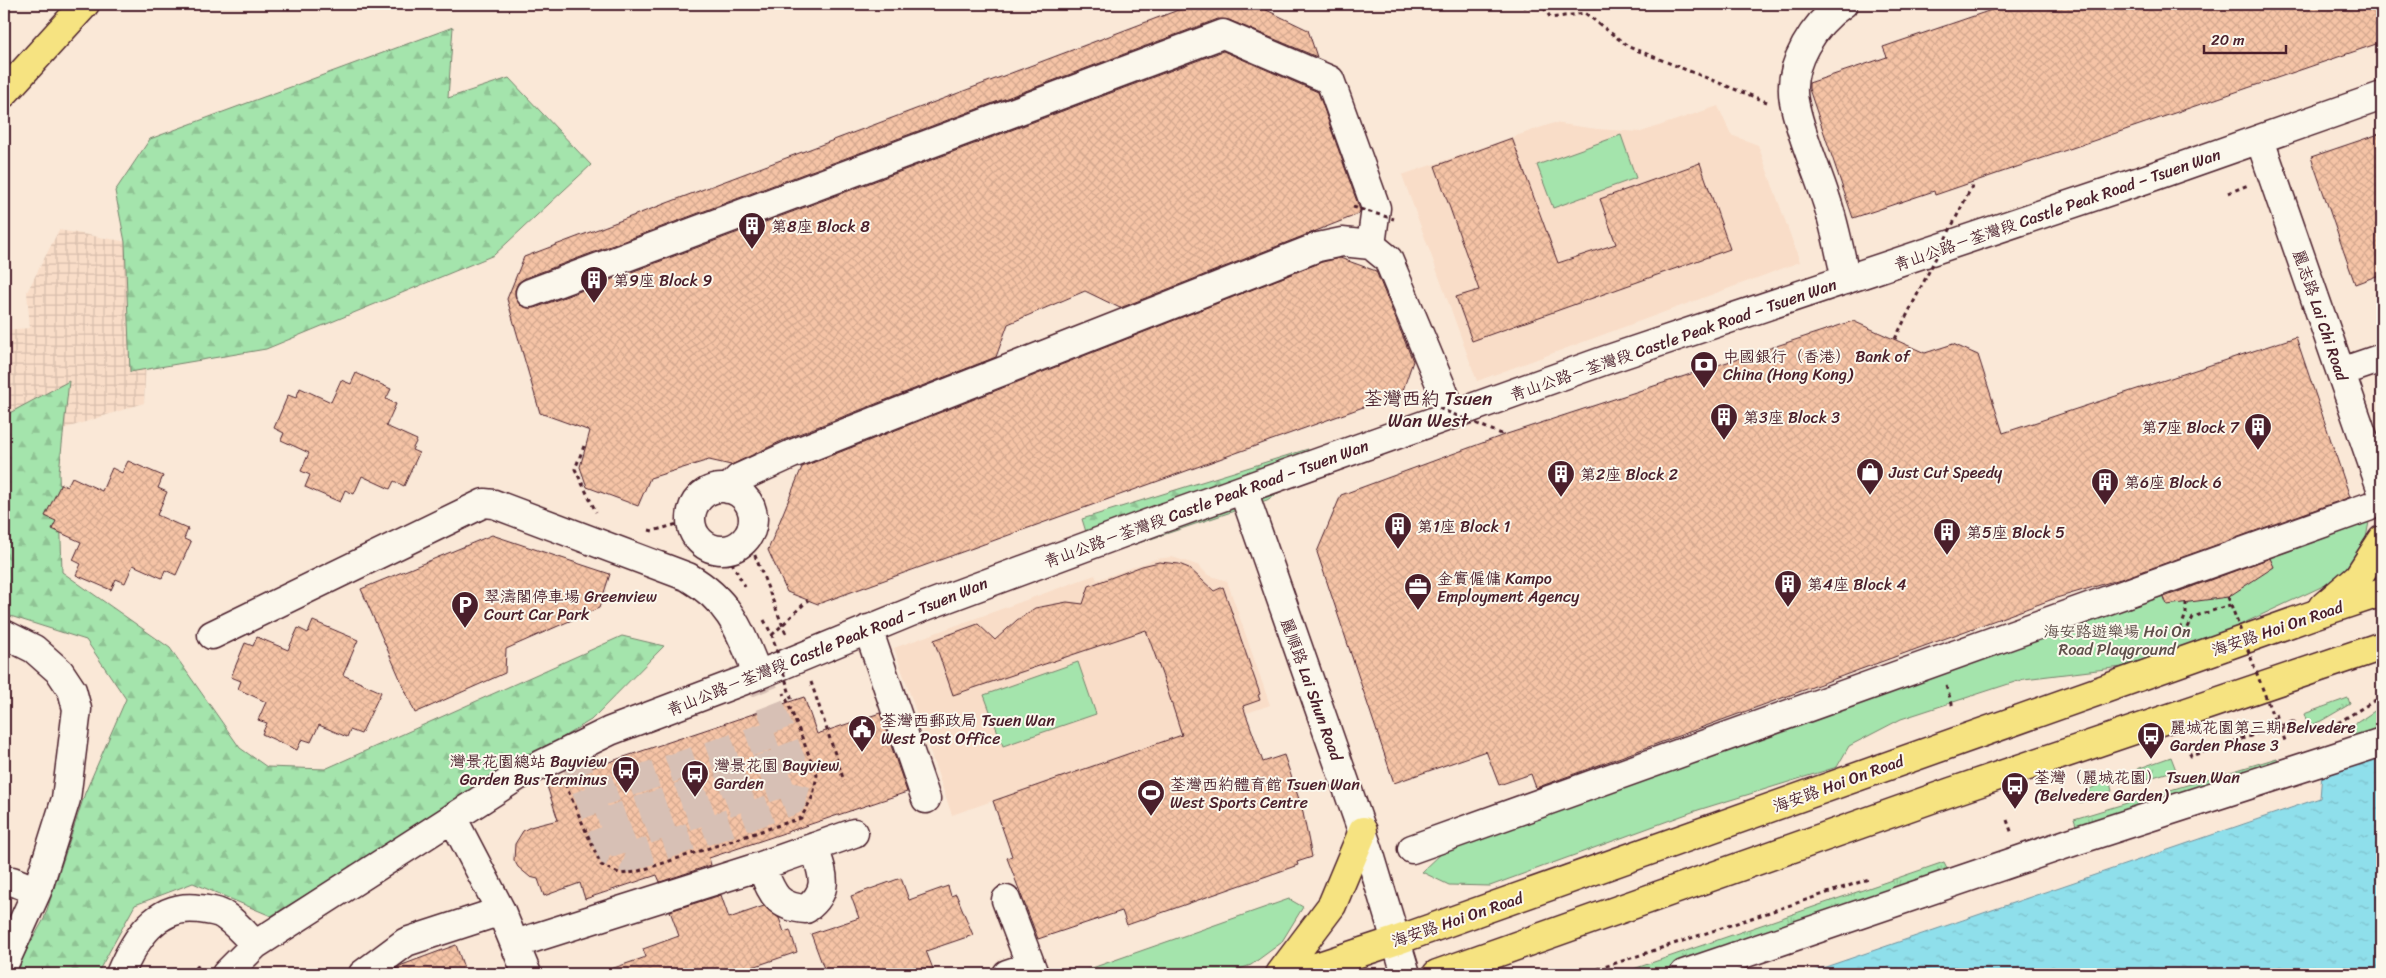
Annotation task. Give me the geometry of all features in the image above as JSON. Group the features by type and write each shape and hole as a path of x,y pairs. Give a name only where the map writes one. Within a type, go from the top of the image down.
{"main road":[{"path":"4,93 85,4"},
{"path":"2313,615 2358,577 2382,540"},
{"name":"海安路 Hoi On Road","path":"1295,974 1395,941 2382,592"},
{"path":"1437,974 1951,792 2382,646"},
{"path":"1280,974 1332,905 1363,831"}],"street":[{"path":"1844,4 1835,10 1802,49 1796,67 1793,99 1827,202 1846,280"},
{"path":"530,293 658,255 1223,34 1330,80 1376,208 1371,245"},
{"name":"青山公路－荃灣段 Castle Peak Road – Tsuen Wan","path":"226,974 255,945 518,776 610,731 1066,552 1606,360 2260,140 2382,96"},
{"name":"麗志路 Lai Chi Road","path":"2260,140 2341,372 2375,499"},
{"path":"728,489 739,478 792,454 1318,247 1342,242 1371,245 1388,259 1453,415"},
{"path":"2341,372 2382,358"},
{"path":"728,489 746,499 754,519 752,530 738,546 728,550 717,550 707,546 696,535 691,520 696,503 702,496 710,491 728,489"},
{"name":"麗順路 Lai Shun Road","path":"1243,490 1363,831 1406,974"},
{"path":"1412,850 2375,499"},
{"path":"212,635 484,503 494,504 688,577 705,587 718,599 736,623 758,674"},
{"path":"868,629 926,799"},
{"path":"4,634 34,649 60,672 72,690 77,709 66,798 37,891 4,964"},
{"path":"1684,974 2078,840 2382,742"},
{"path":"453,819 501,911 526,974"},
{"path":"515,944 761,866 854,833"},
{"path":"761,866 771,889 780,902 794,908 806,909 816,902 823,889 823,874 814,847"},
{"path":"4,882 12,881 37,891"},
{"path":"1006,900 1024,971"},
{"path":"120,974 130,952 144,930 159,917 173,912 192,908 223,914 238,926 255,945"},
{"path":"363,974 406,942 501,911"}],"path":[{"path":"1524,4 1526,8 1541,4 1551,18 1585,13 1629,47 1769,103"},
{"path":"1895,339 1974,182"},
{"path":"1353,208 1394,219"},
{"path":"1402,393 1504,435"},
{"path":"584,446 575,469 594,511 602,514"},
{"path":"644,528 652,531 691,520"},
{"path":"735,568 731,561 754,553 786,636"},
{"path":"2228,597 2279,728"},
{"path":"772,636 808,600"},
{"path":"2186,614 2180,630 2186,632 2193,616 2230,605"},
{"path":"764,620 772,636 792,701"},
{"path":"810,682 844,781"},
{"path":"563,782 568,787 601,864 621,874 636,872 801,818 813,796 817,775 784,692"},
{"path":"2188,745 2191,756 2279,728 2295,721"}],"shaded area":[{"path":"1718,106 1731,135 1758,145 1800,262 1477,381 1402,175 1554,123 1597,129 1641,132"},
{"path":"59,230 180,251 148,311 144,403 51,433 4,460 4,330 30,328 27,292"},
{"path":"1172,557 1199,566 1208,575 1227,581 1270,705 952,815 894,648 1095,575 1097,580 1156,559"}],"green space":[{"path":"453,27 448,98 509,78 591,165 494,255 266,349 130,372 125,242 115,191 150,139"},
{"path":"1621,135 1636,178 1553,208 1537,165"},
{"path":"69,381 59,472 62,572 170,648 240,748 267,767 325,769 622,636 664,646 591,720 271,916 193,883 135,905 97,974 13,974 44,919 85,793 126,699 86,640 4,614 4,416"},
{"path":"1308,449 1301,479 1267,500 1094,558 1082,519"},
{"name":"海安路遊樂場 Hoi On Road Playground","path":"2369,522 2365,543 2356,560 2334,581 2231,629 2122,667 2024,679 1901,719 1849,746 1837,767 1695,811 1490,886 1449,885 1422,872 1444,851"},
{"path":"1078,662 1096,714 1003,746 984,695"},
{"path":"2348,698 2350,704 2321,721 2308,726 2304,714"},
{"path":"2382,706 2382,732 2355,742 2349,728"},
{"path":"2171,757 2176,770 2140,781 2137,769"},
{"path":"2277,758 2280,769 2079,834 2074,819"},
{"path":"2109,779 2112,791 2079,803 2077,796"},
{"path":"1944,862 1950,874 1673,974 1619,974"},
{"path":"1289,899 1303,907 1281,943 1251,965 1225,974 1075,974"}],"water":[{"path":"2382,751 2382,974 1805,974 2320,798 2322,773"}],"building":[{"path":"1194,4 1254,4 1308,30 1317,57 1229,20 1218,19 525,278 518,283 515,290 516,299 520,305 527,308 535,308 1223,51 1318,92 1360,210 1359,214 1120,308 1085,291 1008,324 996,357 786,439 731,465 709,460 650,478 638,506 587,487 580,467 590,431 540,413 507,299 524,257"},
{"path":"2009,4 2382,4 2382,42 1935,195 1934,191 1853,218 1809,89 1809,83 1887,57 1883,47"},
{"path":"2382,133 2382,274 2355,284 2311,157"},
{"path":"1512,138 1558,263 1616,244 1600,199 1700,163 1730,249 1472,341 1456,297 1479,290 1435,166"},
{"path":"1340,258 1376,271 1413,361 1402,393 818,604 787,592 768,550 802,467 1322,262"},
{"path":"1853,321 1925,353 1953,344 1978,355 2003,433 2296,337 2350,497 2124,578 2053,599 1536,788 1531,774 1499,785 1486,751 1394,783 1317,552 1341,495 1504,435"},
{"path":"356,373 391,389 386,399 396,404 386,426 417,440 412,450 419,453 404,486 394,481 390,489 362,476 354,494 345,490 340,502 305,487 310,475 301,471 309,453 281,440 284,433 274,428 288,395 296,398 300,388 331,402 341,380 351,384"},
{"path":"128,461 163,476 158,488 167,492 157,515 188,529 184,539 191,542 176,575 165,570 162,578 133,565 125,583 116,579 111,590 76,575 81,564 73,560 81,542 52,529 56,521 45,516 61,484 67,487 72,477 102,491 112,468 122,473"},
{"name":"翠濤閣停車場 Greenview Court Car Park","path":"492,535 610,574 599,608 506,649 505,673 415,713 361,589"},
{"path":"2270,558 2274,567 2228,597 2167,605 2164,597"},
{"name":"荃灣西約體育館 Tsuen Wan West Sports Centre","path":"1159,562 1179,564 1189,568 1214,591 1223,587 1260,694 1258,695 1260,700 1243,706 1263,762 1284,755 1302,808 1312,857 1297,862 1298,865 1127,925 1122,911 1038,939 1007,858 1012,856 993,801 1182,735 1165,683 1146,630 953,695 934,640 978,624 995,640 1017,620 1035,608 1067,602 1083,604 1089,586 1142,566"},
{"path":"313,621 358,640 343,675 381,692 361,734 350,730 347,737 319,725 311,742 302,739 297,750 262,734 267,723 258,720 266,702 238,689 241,681 231,677 245,643 253,646 257,637 288,650 298,628 308,633"},
{"path":"804,697 817,734 880,713 907,792 709,858 711,865 660,882 657,875 585,899 580,883 544,896 538,879 530,877 518,867 514,860 515,844 523,831 530,827 558,820 546,783"},
{"path":"901,878 909,900 948,886 951,896 956,894 973,935 926,951 935,974 826,974 811,934 859,918 851,896"},
{"path":"721,895 729,918 764,906 779,918 784,932 790,930 797,952 747,969 749,974 605,974 605,971 646,957 643,949 679,936 670,911"},
{"path":"456,945 466,974 389,974 402,965"}],"tunnel":[{"path":"570,749 611,853 626,859 792,801 798,778 758,675"},
{"path":"589,796 780,732"},
{"path":"599,824 790,759"},
{"path":"607,844 798,778"}],"place":[{"name":"第8座 Block 8","path":"752,250"},
{"name":"第9座 Block 9","path":"594,304"},
{"name":"中國銀行（香港） Bank of China (Hong Kong)","path":"1704,389"},
{"name":"第3座 Block 3","path":"1724,441"},
{"name":"第7座 Block 7","path":"2258,451"},
{"name":"Just Cut Speedy","path":"1870,496"},
{"name":"第2座 Block 2","path":"1561,498"},
{"name":"第6座 Block 6","path":"2105,506"},
{"name":"第1座 Block 1","path":"1398,550"},
{"name":"第5座 Block 5","path":"1947,556"},
{"name":"第4座 Block 4","path":"1788,608"},
{"name":"金實僱傭 Kampo Employment Agency","path":"1418,611"},
{"name":"翠濤閣停車場 Greenview Court Car Park","path":"465,629"},
{"name":"荃灣西郵政局 Tsuen Wan West Post Office","path":"862,753"},
{"name":"麗城花園第三期 Belvedere Garden Phase 3","path":"2151,760"},
{"name":"灣景花園總站 Bayview Garden Bus Terminus","path":"626,794"},
{"name":"灣景花園 Bayview Garden","path":"695,798"},
{"name":"荃灣（麗城花園） Tsuen Wan (Belvedere Garden)","path":"2015,810"},
{"name":"荃灣西約體育館 Tsuen Wan West Sports Centre","path":"1151,817"}],"district":[{"name":"荃灣西約 Tsuen Wan West","path":"1428,409"}]}
